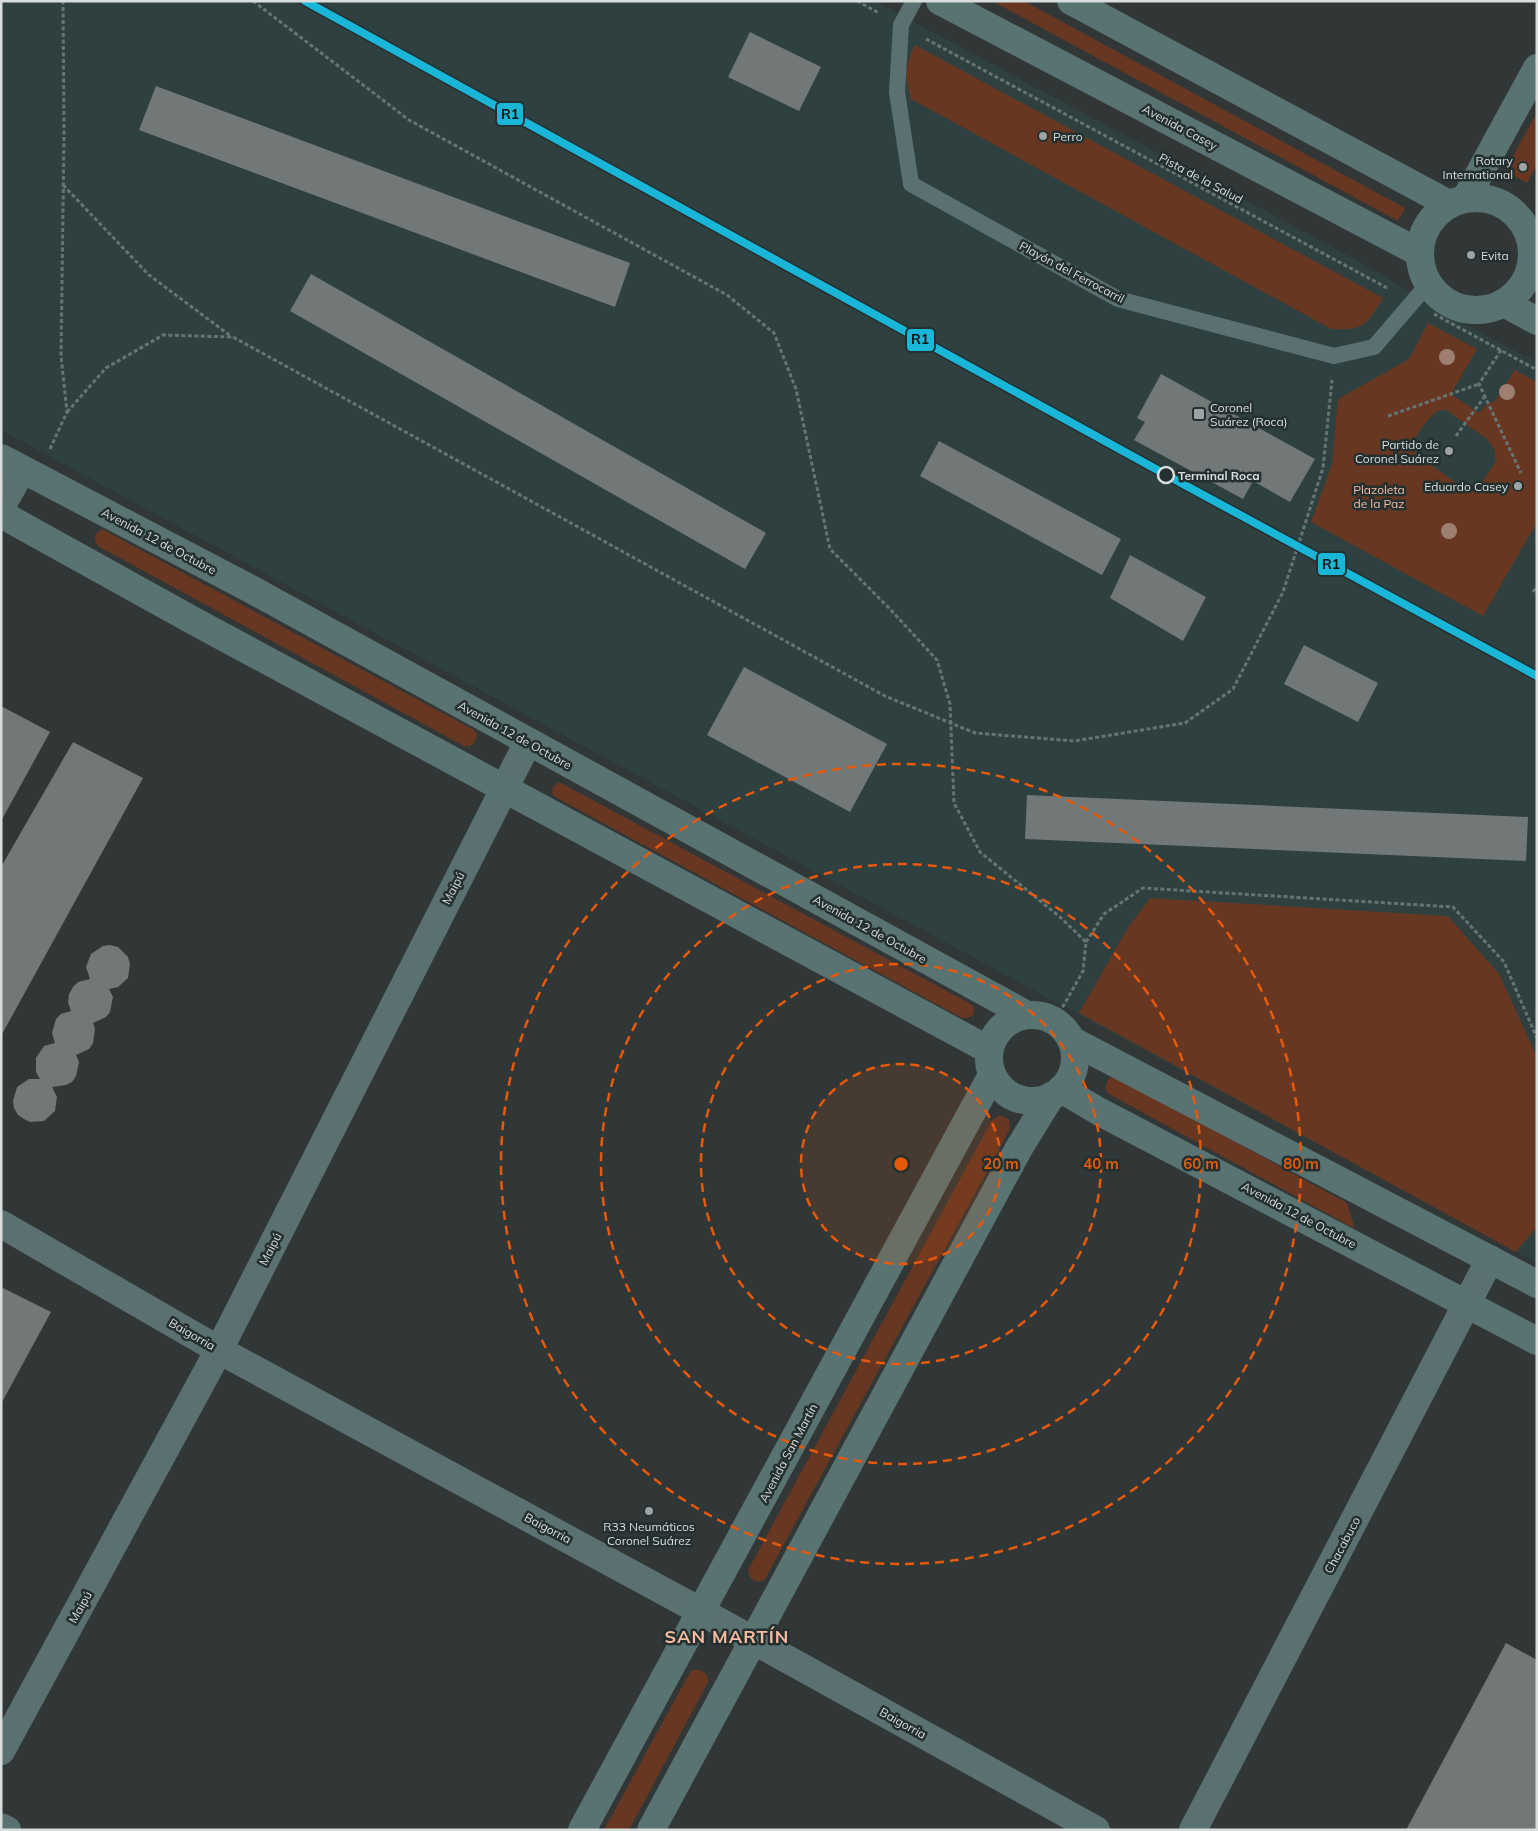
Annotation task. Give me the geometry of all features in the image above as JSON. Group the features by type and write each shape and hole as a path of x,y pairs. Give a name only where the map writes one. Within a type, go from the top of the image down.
{"main road":[{"name":"Avenida Casey","path":"940,1 1420,253"},
{"path":"1071,1 1457,201 1484,198 1502,204 1518,215 1533,233 1532,268 1524,286 1510,300 1494,309 1475,311 1456,307 1440,298 1420,293 1420,253 1424,231 1434,216 1457,201 1537,68"},
{"path":"1504,303 1537,321"},
{"name":"Avenida 12 de Octubre","path":"20,468 247,587 1027,1015"},
{"path":"1,514 192,620 504,788 991,1063"},
{"path":"1056,1093 1041,1100 1026,1101 1012,1097 1001,1088 991,1063 995,1034 1017,1016 1032,1014 1046,1017 1063,1031 1537,1284"},
{"path":"651,1830 1019,1148 1056,1093 1072,1075 1075,1061 1074,1047 1063,1031"},
{"name":"Avenida San Martín","path":"582,1830 702,1612 991,1063"},
{"name":"Avenida 12 de Octubre","path":"1056,1093 1100,1112 1537,1341"}],"street":[{"path":"1,507 20,468"},
{"name":"Maipú","path":"1,1751 219,1350 528,742"},
{"name":"Baigorria","path":"1,1224 219,1350 702,1612 1096,1830"},
{"name":"Chacabuco","path":"1194,1830 1490,1259"},
{"path":"1,1827 7,1830"}],"lane":[{"name":"Playón del Ferrocarril","path":"914,1 901,25 897,92 911,184 1118,299 1334,356 1374,347 1420,293"}],"path":[{"path":"63,1 63,185 60,356 67,412"},
{"path":"253,1 409,120 728,295 774,333 796,389 830,549 889,608 937,660 950,704 954,803 980,852 1060,917 1086,942"},
{"name":"Pista de la Salud","path":"857,1 1420,293 1501,350 1537,370"},
{"path":"63,185 149,275 233,337 885,696 975,733 1074,741 1185,723 1233,689 1283,592 1323,468 1334,356"},
{"path":"20,468 106,368 163,335 233,337"},
{"path":"1388,416 1479,384 1501,350"},
{"path":"1479,384 1521,473"},
{"path":"1456,436 1485,396"},
{"path":"1533,592 1537,586"},
{"path":"1063,1031 1083,971 1086,942 1104,914 1143,888 1453,907 1504,962 1537,1038"}],"shaded area":[{"path":"1,1 875,1 1349,256 1488,337 1537,362 1537,1263 1,430"}],"green space":[{"path":"1024,1 1405,208 1398,221 994,2"},
{"path":"915,45 1383,298 1368,320 1358,327 1331,329 911,99 906,71"},
{"path":"1537,112 1537,165 1527,183 1505,171"},
{"name":"Plazoleta de la Paz","path":"1428,323 1477,349 1451,394 1479,413 1488,403 1495,401 1515,370 1537,382 1537,522 1483,616 1311,522 1332,464 1338,399 1409,359","holes":["1446,410 1488,440 1494,449 1496,461 1476,491 1469,492 1417,455 1415,449 1417,435 1434,414 1438,411"]},
{"path":"102,529 474,730 477,736 475,742 470,746 464,746 98,546 95,541 95,535"},
{"path":"559,782 969,1003 974,1007 973,1015 968,1018 962,1018 555,797 552,793 553,787"},
{"path":"1150,898 1448,916 1499,974 1537,1057 1537,1227 1516,1252 1079,1013 1127,929"},
{"path":"1116,1077 1347,1203 1355,1229 1109,1094 1106,1090 1106,1084 1110,1078"},
{"path":"1000,1115 1009,1119 1010,1129 765,1579 762,1581 754,1580 748,1570 992,1120"},
{"path":"693,1670 704,1672 708,1682 629,1830 604,1830 690,1672"}],"building":[{"path":"750,32 821,67 799,111 728,77"},
{"path":"156,86 630,263 615,307 139,130"},
{"path":"311,274 766,533 745,569 290,311"},
{"path":"1161,374 1315,459 1290,502 1253,481 1243,499 1134,440 1145,422 1137,418"},
{"path":"939,441 1121,539 1102,575 920,476"},
{"path":"1130,555 1206,597 1183,641 1110,598"},
{"path":"1304,645 1378,683 1358,722 1284,684"},
{"path":"744,667 887,744 850,812 707,735"},
{"path":"1,706 50,732 1,821"},
{"path":"73,742 143,778 1,1036 1,867"},
{"path":"1027,795 1528,817 1526,861 1025,839"},
{"path":"103,946 118,947 128,957 130,964 128,978 118,987 109,989 113,997 110,1012 106,1017 93,1023 95,1029 93,1043 89,1049 76,1055 79,1062 76,1076 72,1082 52,1087 57,1097 55,1111 44,1121 30,1122 18,1115 14,1108 13,1101 17,1087 29,1079 40,1079 36,1072 36,1058 44,1046 55,1043 52,1033 56,1019 61,1014 71,1011 68,1002 69,994 78,982 90,979 86,967 91,954"},
{"path":"1,1287 51,1312 1,1404"},
{"path":"1506,1643 1537,1660 1537,1830 1406,1830"}],"transit line":[{"name":"R1","path":"305,1 1183,484 1537,676"}],"place":[{"name":"Perro","path":"1043,136"},
{"name":"Rotary International","path":"1523,167"},
{"name":"Evita","path":"1471,255"},
{"name":"Coronel Suárez (Roca)","path":"1199,414"},
{"name":"Partido de Coronel Suárez","path":"1449,451"},
{"name":"Terminal Roca","path":"1166,475"},
{"name":"Eduardo Casey","path":"1518,486"},
{"name":"R33 Neumáticos Coronel Suárez","path":"649,1511"}],"district":[{"name":"SAN MARTÍN","path":"727,1636"}]}
